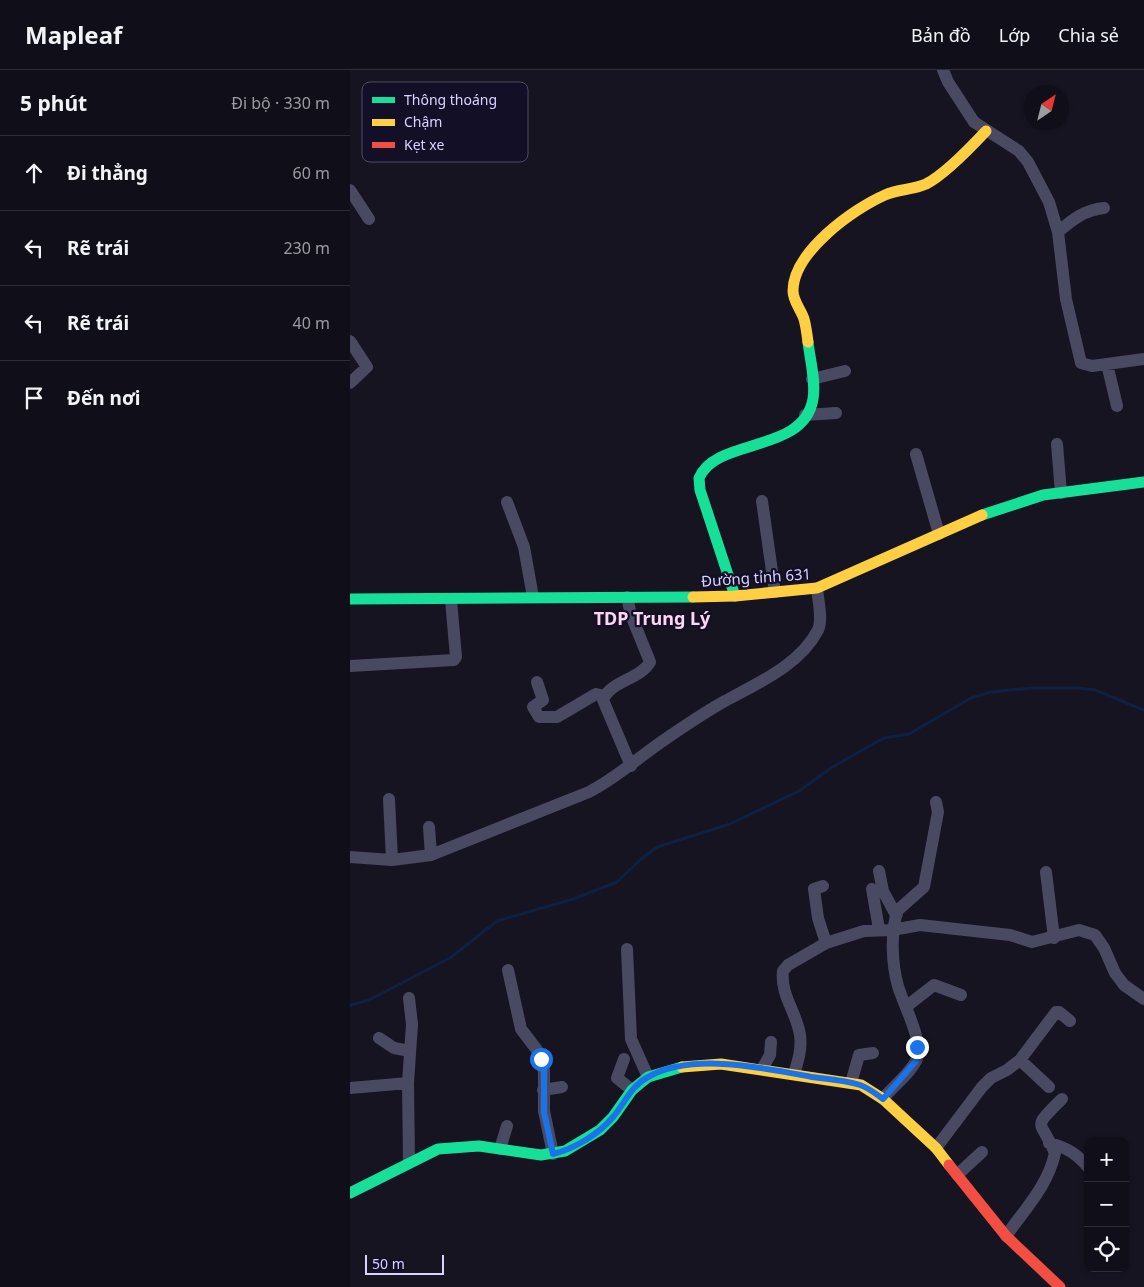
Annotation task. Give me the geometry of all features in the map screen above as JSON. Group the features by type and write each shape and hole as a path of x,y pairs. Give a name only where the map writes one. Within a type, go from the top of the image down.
{"street":[{"path":"944,70 948,82 967,112 986,131 1019,152 1028,162 1049,202 1058,232 1062,275 1078,360 1084,365 1144,359"},
{"path":"735,596 698,483 700,475 718,461 783,435 805,415 811,405 812,379 808,337 793,290 796,276 803,262 826,236 848,217 888,194 919,188 928,184 973,145 986,131"},
{"path":"350,190 369,219"},
{"path":"1058,232 1076,217 1091,209 1104,208"},
{"path":"350,341 367,367 350,384"},
{"path":"1107,364 1117,406"},
{"path":"812,379 844,371"},
{"path":"805,415 836,413"},
{"path":"1057,444 1060,493"},
{"path":"916,454 939,534"},
{"name":"Đường tỉnh 631","path":"350,599 451,600 533,597 735,596 817,588 977,517 1043,495 1144,482"},
{"path":"762,501 775,592"},
{"path":"507,502 524,547 533,597"},
{"path":"350,857 392,860 431,854 589,792 612,780 665,739 775,673 798,654 810,642 819,628 817,588"},
{"path":"537,682 543,700 533,707 539,717 557,717 596,694 604,696 644,669 650,662 631,615 627,597"},
{"path":"350,666 454,660 456,657 451,600"},
{"path":"604,696 604,705 631,766"},
{"path":"389,799 392,860"},
{"path":"883,1099 912,1067 918,1056 906,1006 896,976 893,942 896,915 903,904 924,887 938,812 936,802"},
{"path":"428,827 431,854"},
{"path":"879,871 883,892 896,915"},
{"path":"1046,872 1054,938"},
{"path":"824,886 814,889 818,918 826,943"},
{"path":"872,889 879,929"},
{"path":"794,1074 801,1049 800,1035 784,991 783,971 788,965 826,943 848,934 879,929 895,930 920,925 995,933 1032,942 1054,938 1079,930 1095,936 1104,948 1115,973 1124,985 1144,999"},
{"path":"627,949 631,1039 648,1077"},
{"path":"508,970 521,1029 537,1050 544,1071 544,1112 553,1154"},
{"path":"906,1006 934,985 961,995"},
{"path":"409,998 412,1024 408,1083 409,1162"},
{"path":"936,1148 991,1078 1007,1070 1020,1060 1056,1012 1070,1020"},
{"path":"380,1038 394,1048 410,1051"},
{"path":"762,1070 770,1055 771,1042"},
{"path":"851,1083 859,1055 862,1053 872,1053"},
{"path":"624,1058 617,1078 632,1090"},
{"path":"1020,1060 1049,1087"},
{"path":"350,1193 432,1151 456,1146 535,1154 553,1154 565,1151 600,1130 613,1117 632,1090 648,1077 681,1066 721,1064 851,1083 866,1088 883,1099 936,1148 1006,1236 1060,1287"},
{"path":"350,1088 408,1083"},
{"path":"543,1090 562,1087"},
{"path":"1006,1236 1038,1194 1048,1174 1055,1154 1042,1132 1042,1119 1062,1099"},
{"path":"500,1149 507,1126"},
{"path":"1049,1143 1060,1145 1077,1155 1084,1163"},
{"path":"957,1174 982,1152"}],"waterway":[{"path":"350,1005 369,1000 450,958 497,921 573,899 617,882 657,847 730,824 799,791 831,768 884,738 909,734 971,698 991,692 1032,688 1077,688 1095,690 1144,710"}],"traffic: fast":[{"path":"735,596 700,490 699,478 708,465 723,456 777,437 794,429 806,417 814,392 808,342"},
{"path":"982,515 1043,495 1144,482"},
{"path":"350,599 693,597"},
{"path":"350,1193 438,1149 479,1146 541,1155 565,1151 600,1130 613,1117 632,1090 648,1077 682,1067"}],"traffic: slow":[{"path":"808,342 804,319 793,291 796,276 814,247 857,210 890,193 921,186 933,180 958,160 986,131"},
{"path":"693,597 735,596 817,588 982,515"},
{"path":"682,1067 721,1064 861,1085 883,1099 936,1148 949,1165"}],"traffic: jam":[{"path":"949,1165 1006,1236 1060,1287"}],"district":[{"name":"TDP Trung Lý","path":"652,618"}],"route":[{"path":"541,1059 544,1071 544,1112 553,1154 565,1151 600,1130 613,1117 632,1090 648,1077 681,1066 721,1064 851,1083 871,1090 883,1099 916,1061 918,1056 917,1047"}]}
